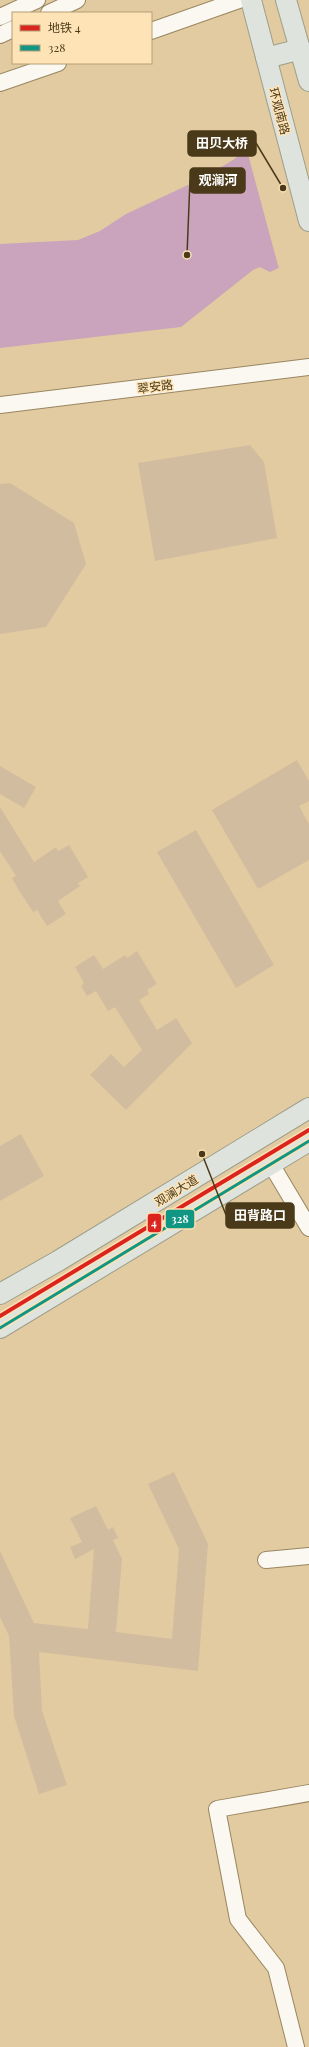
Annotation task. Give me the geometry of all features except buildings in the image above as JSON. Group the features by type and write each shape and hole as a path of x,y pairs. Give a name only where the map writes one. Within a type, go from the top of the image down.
{"main road":[{"name":"环观南路","path":"251,0 309,221"},
{"path":"286,0 309,81"},
{"path":"266,61 302,53"},
{"name":"观澜大道","path":"0,1294 58,1261 309,1108"},
{"path":"0,1328 309,1141"}],"street":[{"path":"0,17 37,0"},
{"path":"51,12 77,0"},
{"path":"152,31 239,0"},
{"path":"0,35 12,29"},
{"path":"0,83 55,64"},
{"name":"翠安路","path":"0,405 309,367"},
{"path":"271,1164 309,1228"},
{"path":"266,1560 309,1556"},
{"path":"296,2047 276,1968 238,1919 217,1809 309,1793"}],"shaded area":[{"path":"309,101 309,254 270,272 260,267 253,270 181,327 0,348 0,244 78,240 100,231 126,214 203,178 233,160"}],"pier":[{"path":"309,99 309,256 279,269 246,147"}],"metro line":[{"name":"4","path":"0,1316 309,1130"}],"transit line":[{"name":"328","path":"0,1328 309,1141"}],"place":[{"name":"田贝大桥","path":"283,188"},
{"name":"观澜河","path":"187,255"},
{"name":"田背路口","path":"202,1154"}]}
